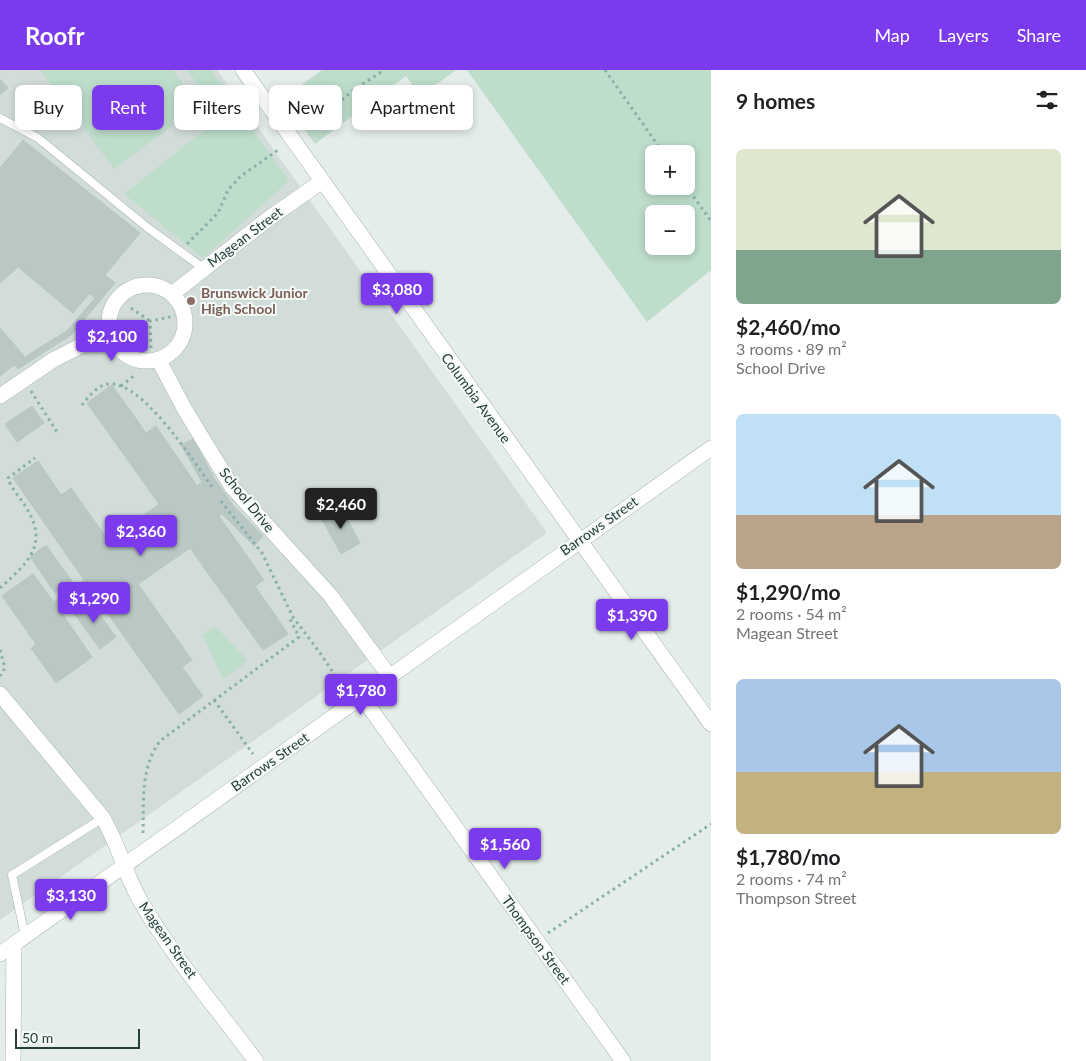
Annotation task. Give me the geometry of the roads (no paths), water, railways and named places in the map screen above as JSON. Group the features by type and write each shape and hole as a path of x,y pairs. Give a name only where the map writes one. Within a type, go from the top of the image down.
{"street":[{"name":"Columbia Avenue","path":"243,70 321,182 711,724"},
{"name":"Magean Street","path":"172,294 268,219 321,182"},
{"path":"146,285 157,286 172,294 182,308 185,319 184,332 173,350 144,361 127,355 114,341 110,331 109,322 114,304 127,291 146,285"},
{"path":"0,396 53,360 110,331"},
{"name":"School Drive","path":"155,357 232,486 330,595 390,677"},
{"name":"Barrows Street","path":"0,954 711,448"},
{"name":"Magean Street","path":"0,694 103,818 115,838 130,882 152,920 256,1061"},
{"name":"Thompson Street","path":"362,697 623,1061"},
{"path":"13,1061 20,940"}],"lane":[{"path":"0,118 38,138 148,228 182,250 203,268"},
{"path":"20,940 12,875 103,818"}],"place":[{"name":"Brunswick Junior High School","path":"191,301"}]}
